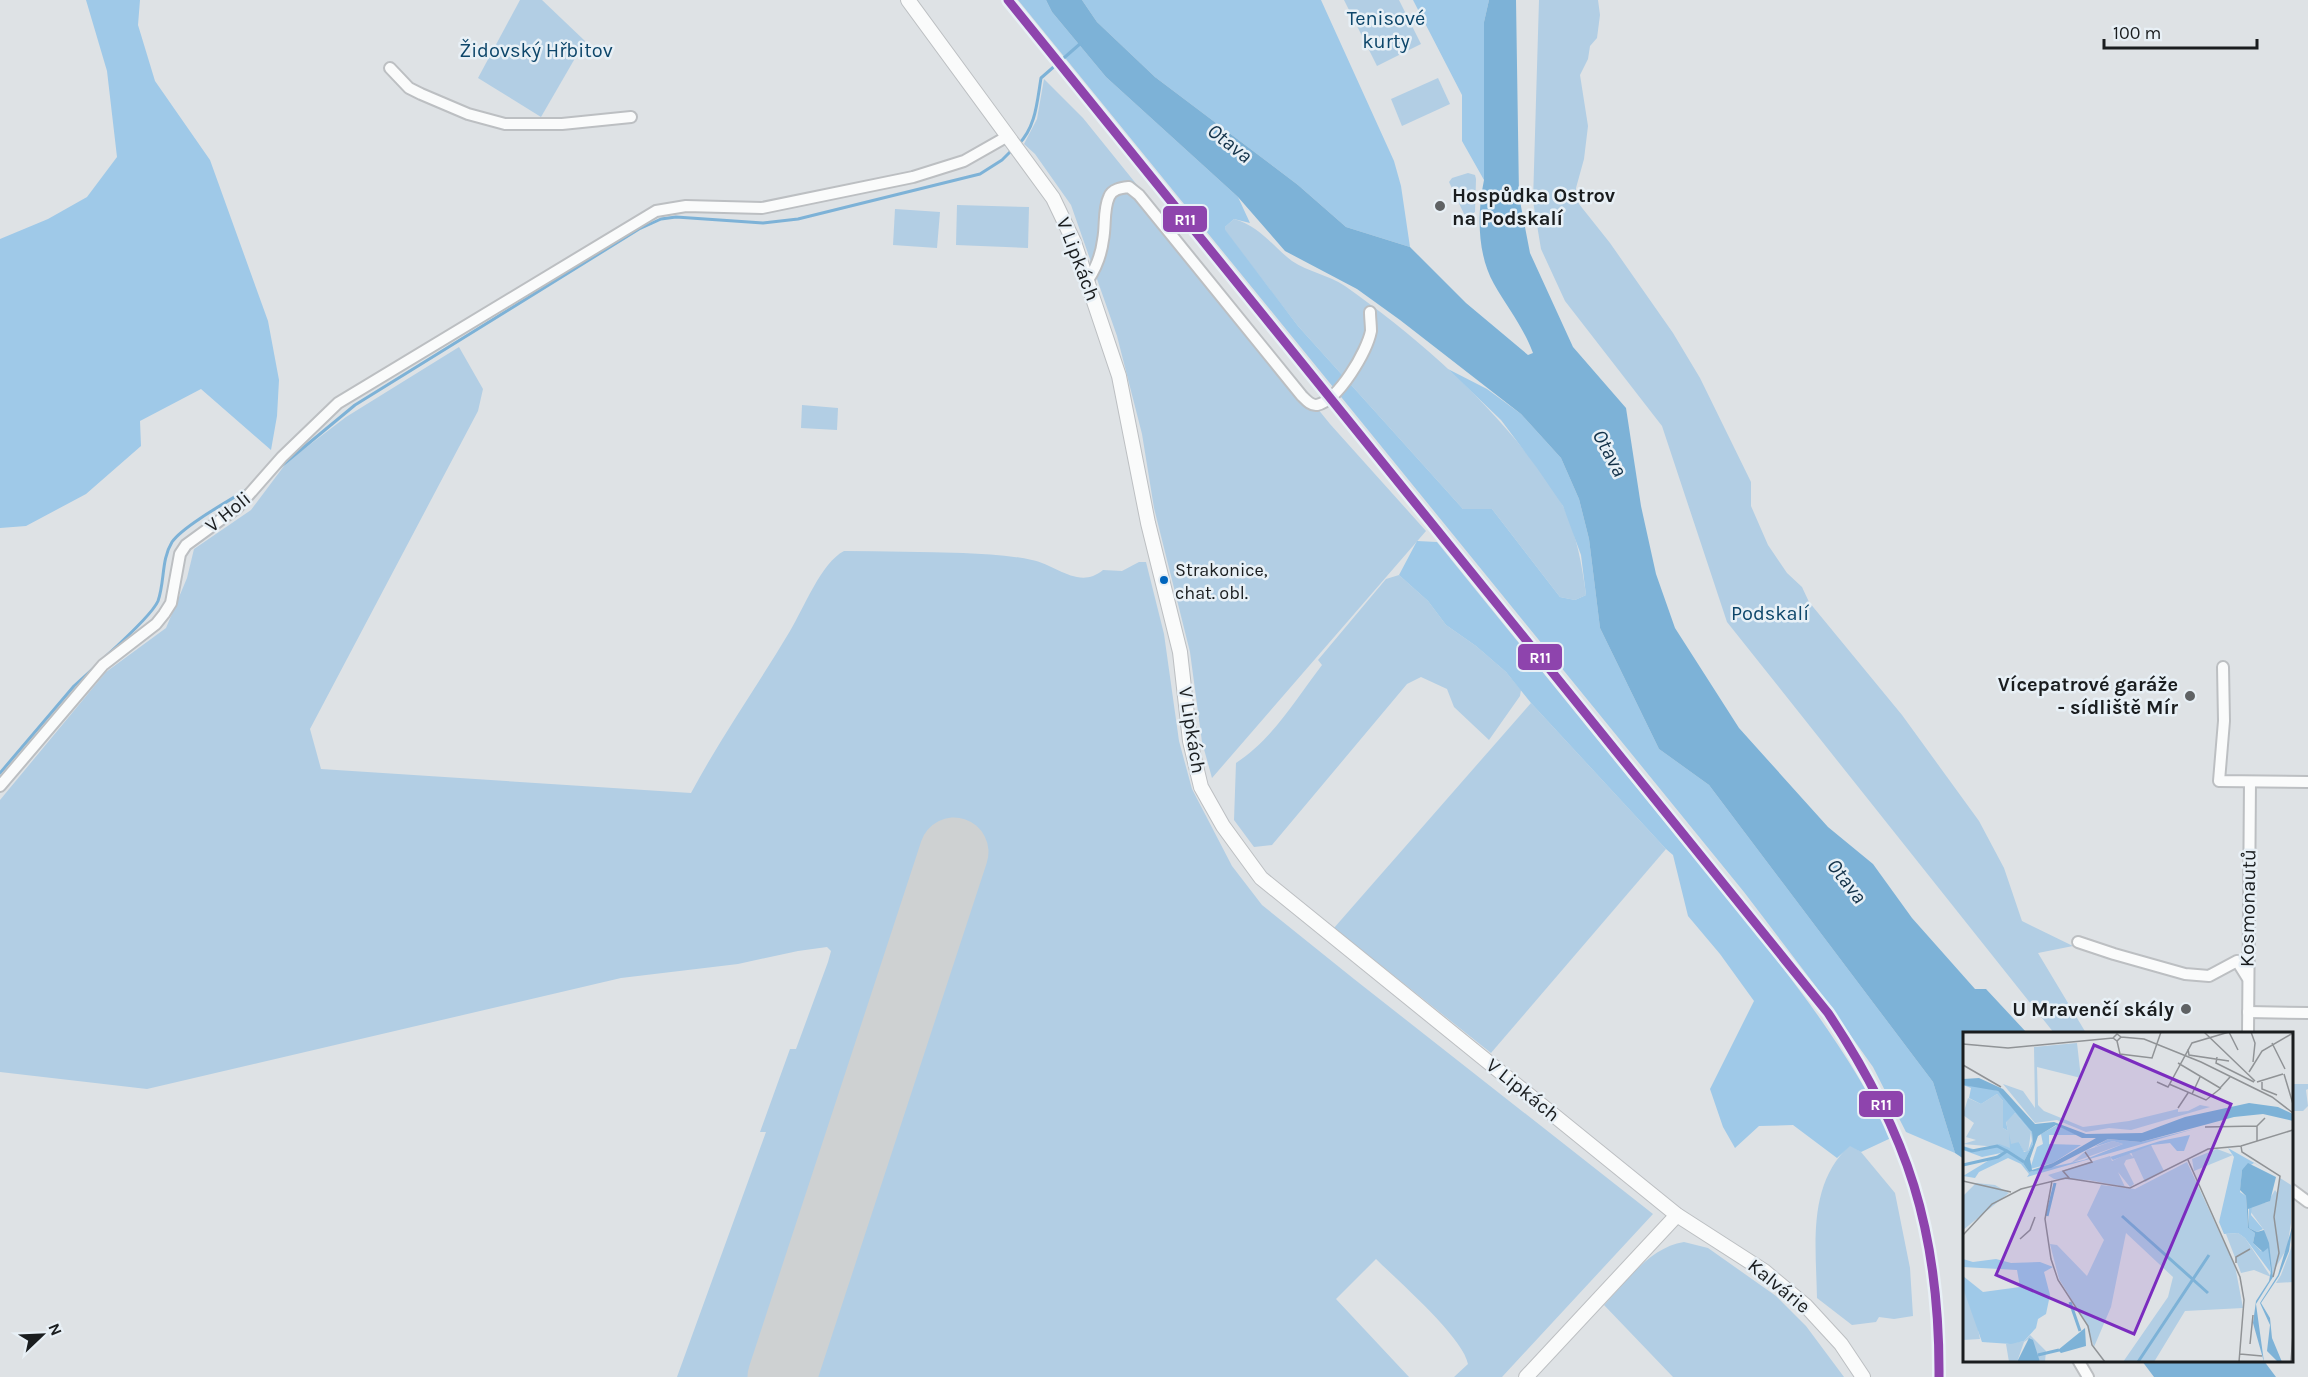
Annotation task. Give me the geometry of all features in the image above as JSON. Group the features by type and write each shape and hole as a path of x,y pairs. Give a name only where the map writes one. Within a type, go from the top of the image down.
{"street":[{"name":"V Lipkách","path":"908,0 1053,198 1074,242 1119,376 1148,523 1180,652 1192,752 1201,787 1223,826 1261,878 1677,1215"},
{"path":"390,68 410,88 421,94 468,114 505,124 551,124 631,117"},
{"name":"V Holi","path":"0,786 103,665 156,624 164,614 171,603 180,554 186,545 238,507 282,458 338,403 656,211 686,206 762,208 914,177 964,161 1008,136"},
{"path":"1088,280 1098,265 1104,240 1109,196 1117,189 1129,187 1139,195 1302,396 1310,404 1317,405 1346,384 1371,332 1370,312"},
{"path":"2223,667 2224,721 2219,782 2308,782"},
{"name":"Kosmonautů","path":"2248,1032 2250,782"},
{"path":"2078,942 2185,974 2209,976 2237,961 2248,977"},
{"path":"2248,1012 2308,1013"},
{"path":"2293,1191 2308,1202"},
{"path":"1526,1377 1677,1215"},
{"name":"Kalvárie","path":"1677,1215 1764,1271 1797,1299 1841,1344 1863,1377"},
{"path":"2079,1362 2088,1377"}],"green space":[{"name":"Židovský Hřbitov","path":"520,0 542,0 585,41 541,117 478,78"},
{"name":"Tenisové kurty","path":"1344,0 1399,0 1421,44 1377,66"},
{"name":"Podskalí","path":"1539,0 1598,0 1600,15 1597,38 1590,46 1588,59 1580,75 1588,126 1584,159 1576,188 1579,204 1610,243 1673,333 1700,378 1751,482 1751,506 1768,545 1787,573 1802,587 1809,602 1902,715 1979,821 2004,868 2022,921 2073,946 2038,953 2085,1032 2053,1032 1727,622 1662,426 1565,301 1541,249 1533,201"},
{"path":"1438,78 1450,104 1402,126 1391,99"},
{"path":"1044,79 1083,118 1330,424 1426,531 1212,778 1202,742 1190,652 1154,508 1142,434 1117,336 1071,205 1035,154 1024,144 1037,119"},
{"path":"1468,173 1475,175 1476,179 1475,212 1468,217 1464,214 1449,182 1452,178"},
{"path":"957,205 1029,207 1028,248 956,245"},
{"path":"895,209 940,212 937,248 893,245"},
{"path":"1234,219 1259,232 1292,261 1339,282 1370,304 1443,364 1487,408 1528,455 1560,501 1576,540 1586,595 1575,600 1560,597 1492,509 1463,509 1298,326 1226,232 1225,227"},
{"path":"459,347 483,389 478,411 310,729 321,769 691,793 790,631 820,576 828,565 844,551 1006,556 1032,560 1085,578 1094,576 1103,570 1122,571 1139,562 1146,562 1164,634 1179,741 1192,789 1232,866 1262,905 1653,1214 1502,1377 1454,1377 1468,1364 1455,1339 1376,1259 1336,1299 1409,1377 677,1377 766,1132 760,1132 790,1049 796,1049 828,962 831,951 827,947 738,964 621,978 147,1089 0,1072 0,800 106,672 166,628 187,578 194,549 251,510 287,462 346,417"},
{"path":"802,405 838,408 837,430 801,428"},
{"path":"1399,575 1428,601 1446,625 1476,646 1506,672 1521,690 1520,696 1489,740 1454,707 1447,689 1421,677 1407,684 1272,845 1254,847 1234,820 1236,763 1261,743 1283,718 1322,665 1318,660 1386,579"},
{"path":"1531,703 1666,849 1491,1053 1334,928"},
{"path":"2293,1084 2308,1084 2306,1090 2308,1106 2303,1111 2293,1111"},
{"path":"1850,1145 1861,1152 1895,1193 1910,1268 1913,1316 1894,1319 1879,1317 1876,1322 1852,1325 1817,1298 1816,1237 1820,1197 1836,1161"},
{"path":"1684,1242 1708,1248 1776,1296 1806,1326 1844,1377 1673,1377 1604,1305 1650,1258 1672,1245"}],"shaded area":[{"path":"86,0 140,0 138,25 155,81 210,160 268,321 279,380 277,416 271,450 201,389 140,421 141,446 86,494 26,526 0,528 0,239 48,219 87,197 117,157 107,71"},
{"path":"1018,0 1046,0 1052,12 1106,77 1238,197 1250,223 1234,219 1225,227 1226,231 1298,326 1463,509 1492,509 1560,597 1575,600 1586,595 1581,555 1563,506 1501,420 1448,369 1487,389 1521,414 1561,458 1579,499 1589,539 1600,628 1659,749 1709,785 1933,1082 1955,1153 1906,1132 1873,1067 1744,892"},
{"path":"1082,0 1321,0 1394,161 1401,186 1410,247 1346,227 1298,185 1155,77 1097,22"},
{"path":"1413,0 1489,0 1484,22 1484,180 1462,141 1462,95"},
{"path":"1417,541 1437,542 1767,947 1822,1021 1871,1099 1891,1138 1861,1152 1850,1146 1837,1158 1793,1125 1759,1126 1735,1148 1723,1127 1710,1089 1754,1001 1720,954 1688,916 1673,855 1531,703 1506,672 1476,646 1446,625 1428,601 1399,575"}],"water":[{"name":"Otava","path":"1046,0 1082,0 1097,22 1155,77 1298,185 1346,227 1410,247 1466,303 1528,355 1533,353 1529,344 1488,272 1480,233 1480,206 1484,180 1484,22 1489,0 1516,0 1519,196 1530,253 1573,347 1626,408 1641,506 1656,574 1675,628 1739,728 1828,827 1873,864 1912,918 1975,989 1986,989 2026,1032 1963,1032 1963,1158 1955,1153 1933,1082 1709,785 1659,749 1600,628 1589,539 1579,499 1561,458 1521,414 1400,320 1357,289 1285,251 1238,197 1106,77 1052,12"},
{"path":"2143,1362 2265,1362 2276,1377 2154,1377"}],"waterway":[{"path":"1018,145 1032,122 1041,78 1081,43"},
{"path":"274,472 355,405 639,229 661,219 676,217 763,223 798,219 980,174 1002,160 1013,149"},
{"path":"104,658 125,639 158,601 166,556 172,542 196,521 248,489"},
{"path":"0,773 74,686 97,665"}],"runway":[{"path":"782,1377 954,852"}],"transit line":[{"name":"R11","path":"1008,0 1828,1013 1856,1057 1879,1100 1899,1143 1914,1186 1933,1276 1938,1325 1939,1377"}],"place":[{"name":"Hospůdka Ostrov na Podskalí","path":"1440,206"},
{"name":"Strakonice, chat. obl.","path":"1164,580"},
{"name":"Vícepatrové garáže - sídliště Mír","path":"2190,696"},
{"name":"U Mravenčí skály","path":"2186,1009"}]}
